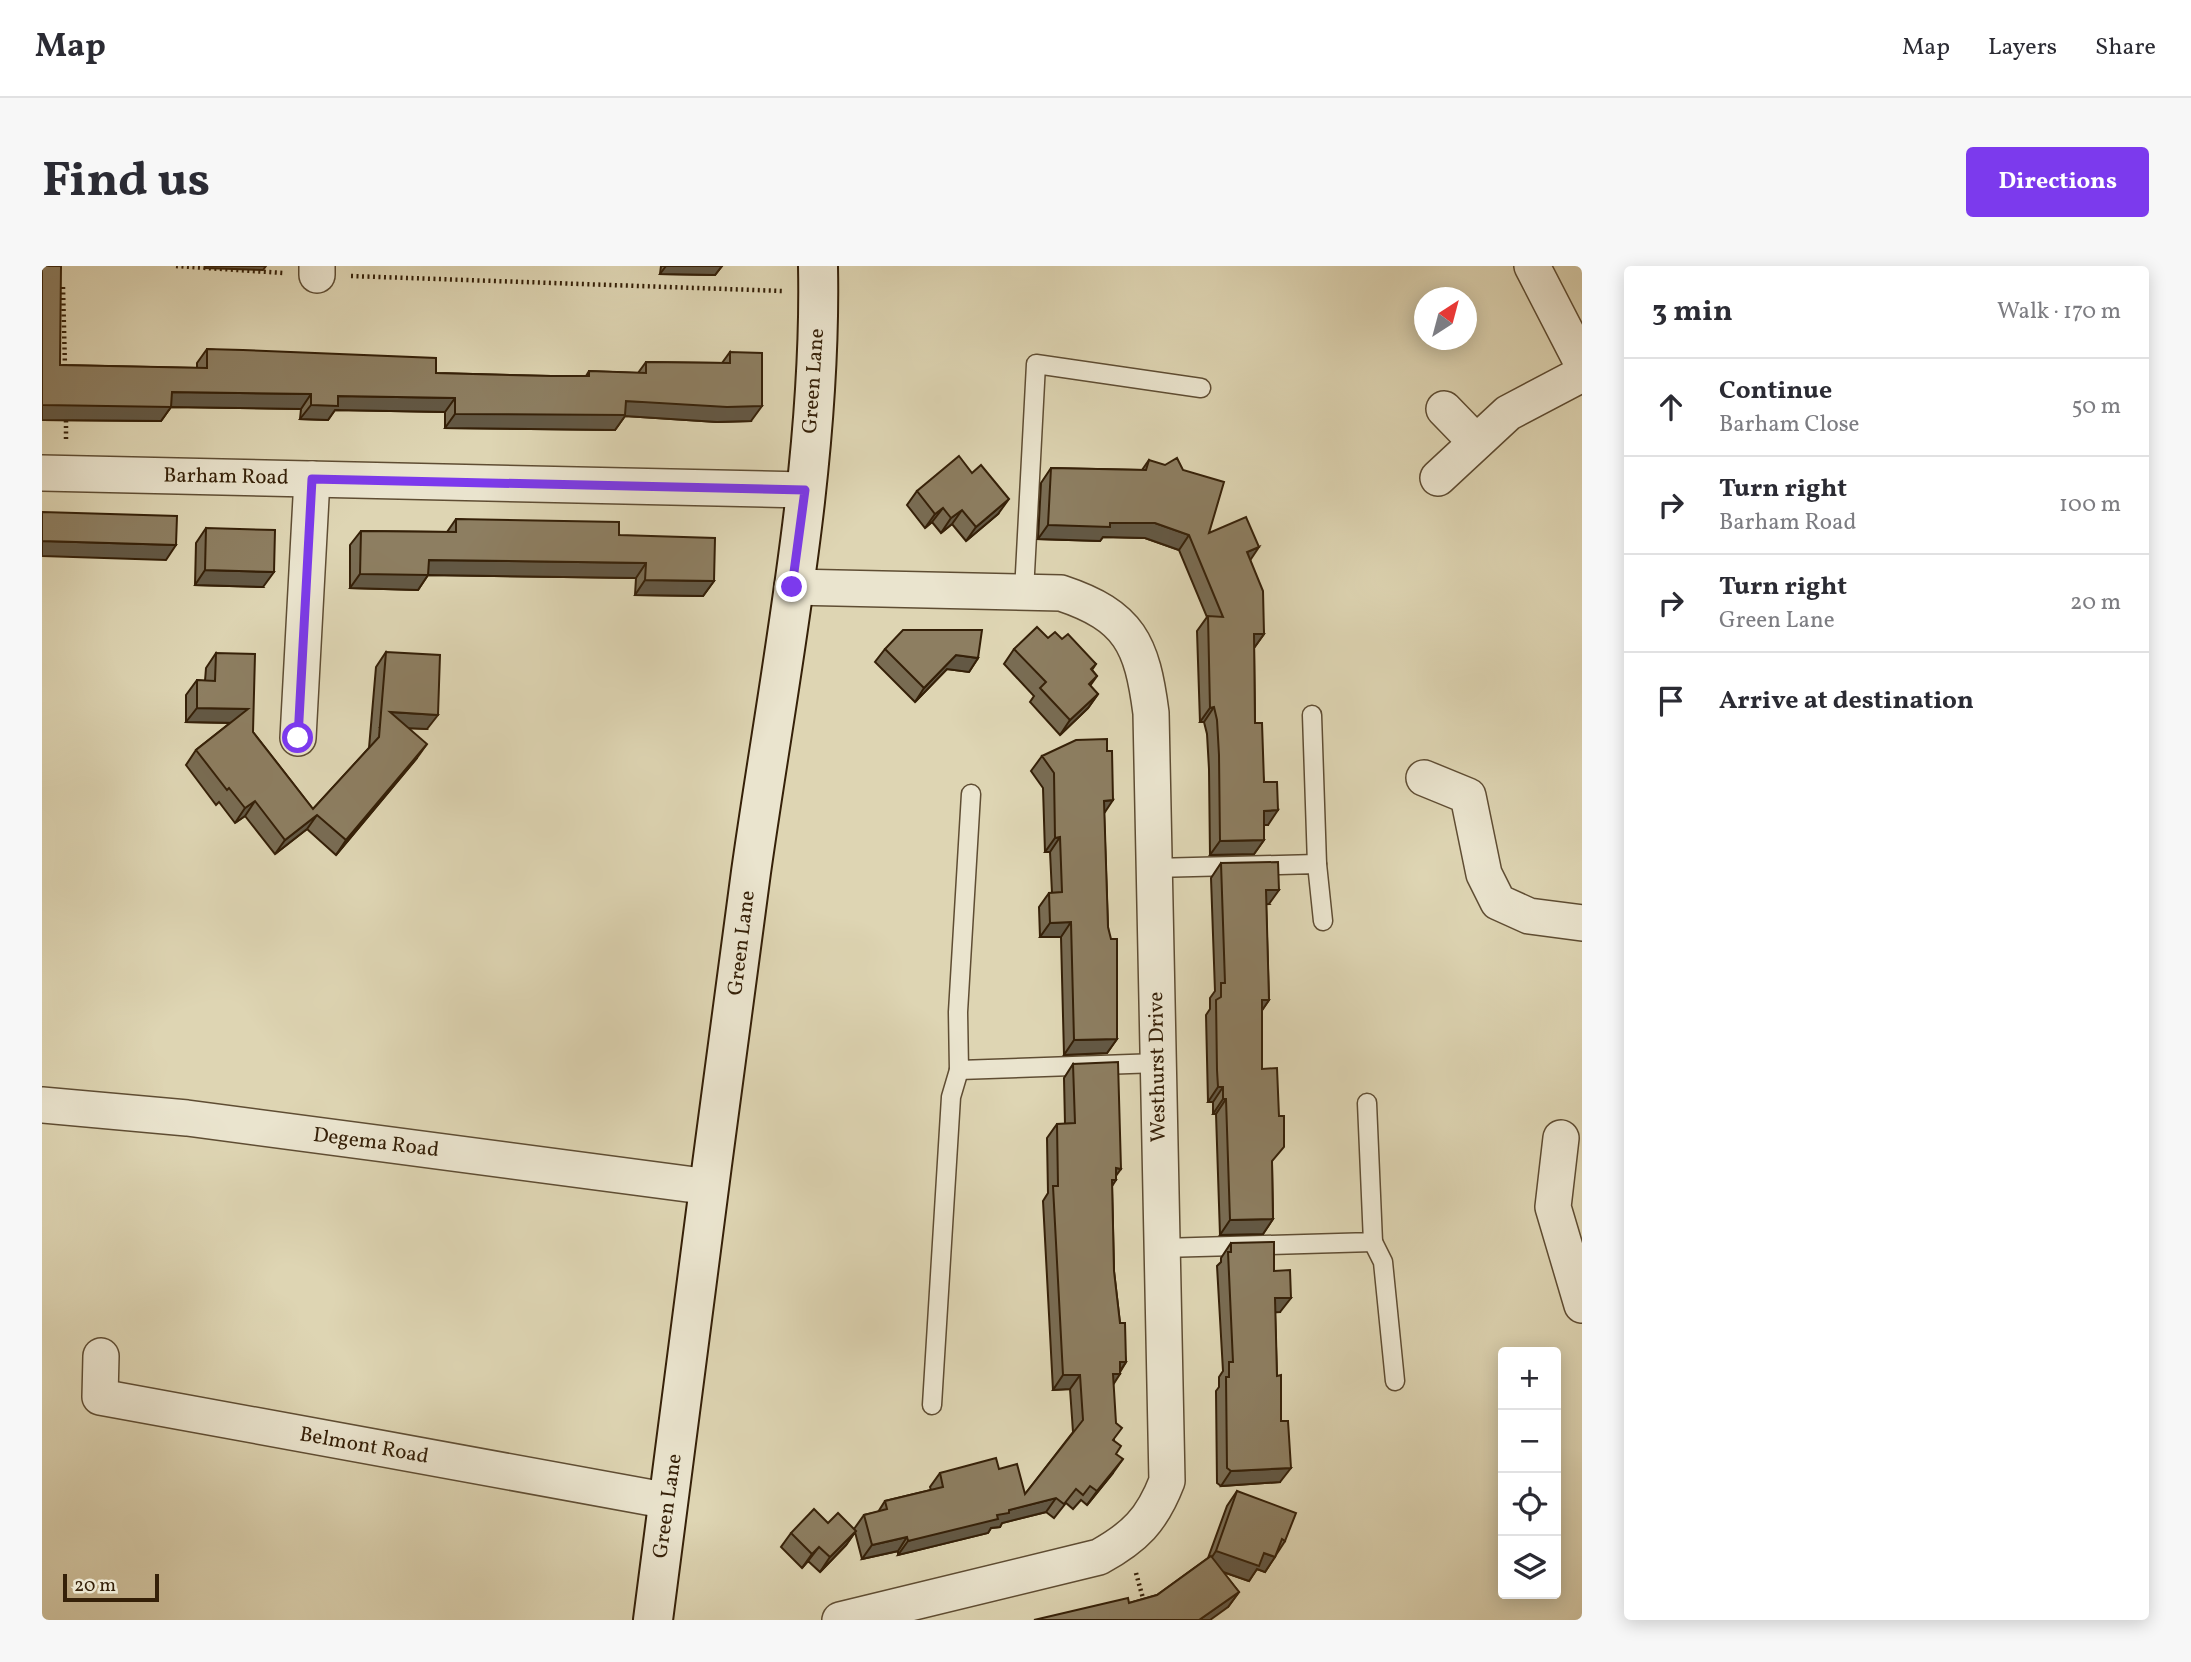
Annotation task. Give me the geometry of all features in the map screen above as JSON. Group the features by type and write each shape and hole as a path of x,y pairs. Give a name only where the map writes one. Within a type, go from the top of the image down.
{"main road":[{"name":"Green Lane","path":"653,1620 805,490 816,388 819,279"}],"street":[{"path":"1532,266 1582,363"},
{"path":"1437,478 1508,413 1582,374"},
{"path":"1444,409 1476,442"},
{"name":"Barham Road","path":"55,473 805,490"},
{"path":"298,738 312,479"},
{"name":"Westhurst Drive","path":"792,587 1061,593 1096,605 1127,631 1145,672 1151,713 1167,1482 1156,1511 1126,1542 1099,1558 840,1620"},
{"path":"1424,778 1468,796 1484,874 1498,902 1529,916 1582,923"},
{"name":"Degema Road","path":"42,1105 187,1118 710,1187"},
{"path":"1561,1138 1553,1207 1582,1306"},
{"name":"Belmont Road","path":"102,1356 100,1397 669,1501"}],"lane":[{"path":"1024,592 1036,364 1201,388"},
{"path":"1312,715 1317,864 1323,921"},
{"path":"932,1405 951,1097 959,1070 958,1012 971,794"},
{"path":"1154,867 1317,864"},
{"path":"959,1070 1158,1063"},
{"path":"1367,1103 1373,1242 1383,1262 1395,1381"},
{"path":"1162,1248 1373,1242"}],"path":[{"path":"176,266 819,279"},
{"path":"63,287 65,380"},
{"path":"55,473 66,407"},
{"path":"1126,1542 1146,1607"}],"building":[{"path":"42,266 61,266 60,365 207,368 207,349 436,358 436,373 589,376 589,371 646,373 646,362 730,363 730,352 762,353 762,406 727,407 626,401 625,415 455,414 455,398 338,396 338,406 311,405 311,394 172,392 171,407 42,405"},
{"path":"959,456 972,473 981,465 1009,499 976,527 962,510 951,518 943,508 935,514 917,491"},
{"path":"1177,458 1183,470 1224,482 1209,533 1246,517 1259,547 1247,552 1263,591 1264,634 1254,634 1255,723 1262,723 1264,782 1277,782 1278,810 1264,811 1264,840 1220,841 1219,755 1217,720 1214,707 1210,708 1208,616 1223,617 1189,535 1155,523 1110,523 1110,527 1048,525 1051,468 1146,470 1149,460 1165,465"},
{"path":"42,512 177,516 176,545 42,541"},
{"path":"456,519 619,522 619,535 715,538 714,581 645,580 646,563 429,560 428,575 360,574 361,531 456,532"},
{"path":"206,528 275,530 274,572 205,570"},
{"path":"1037,627 1048,638 1055,632 1062,639 1068,634 1096,664 1091,669 1097,676 1089,684 1098,694 1070,720 1040,688 1046,682 1014,649"},
{"path":"903,630 982,630 978,658 956,655 924,688 885,649"},
{"path":"386,652 440,655 438,715 390,712 427,744 346,840 317,815 285,840 255,801 245,808 229,788 227,790 196,750 248,709 197,708 197,680 215,681 216,653 255,654 253,732 313,809 379,737"},
{"path":"1107,739 1107,751 1112,751 1113,800 1104,801 1108,927 1111,939 1117,939 1117,1039 1074,1040 1071,922 1050,923 1049,893 1062,892 1060,837 1055,838 1054,773 1042,756 1076,740"},
{"path":"1278,862 1279,890 1266,890 1269,1000 1262,1000 1262,1069 1277,1068 1279,1116 1284,1116 1284,1147 1272,1161 1273,1219 1230,1220 1226,1099 1223,1099 1223,1087 1218,1087 1217,1070 1216,1000 1221,997 1221,983 1225,983 1221,863"},
{"path":"1118,1062 1121,1169 1116,1168 1116,1180 1112,1180 1114,1271 1120,1323 1125,1323 1126,1362 1120,1362 1120,1374 1113,1374 1116,1423 1122,1428 1113,1440 1121,1446 1116,1454 1123,1459 1097,1491 1090,1486 1083,1495 1076,1489 1064,1504 1056,1498 1009,1510 1009,1513 997,1515 998,1519 908,1541 907,1537 872,1545 864,1515 887,1509 885,1501 943,1487 940,1473 996,1458 999,1469 1017,1464 1025,1494 1083,1420 1080,1375 1063,1375 1053,1186 1058,1186 1057,1124 1075,1123 1073,1064"},
{"path":"1274,1242 1274,1271 1290,1270 1291,1298 1275,1298 1277,1376 1281,1375 1281,1421 1288,1421 1291,1468 1231,1471 1227,1468 1226,1377 1229,1377 1229,1362 1233,1362 1228,1252 1231,1252 1231,1243"},
{"path":"1237,1491 1296,1513 1285,1541 1282,1539 1275,1557 1264,1553 1259,1566 1216,1551"},
{"path":"814,1509 828,1523 838,1513 856,1531 830,1557 819,1547 812,1554 791,1533"},
{"path":"1211,1556 1239,1592 1199,1620 1034,1620 1128,1598 1129,1603 1157,1595"}],"route":[{"path":"298,738 312,479 805,490 792,587"}]}
